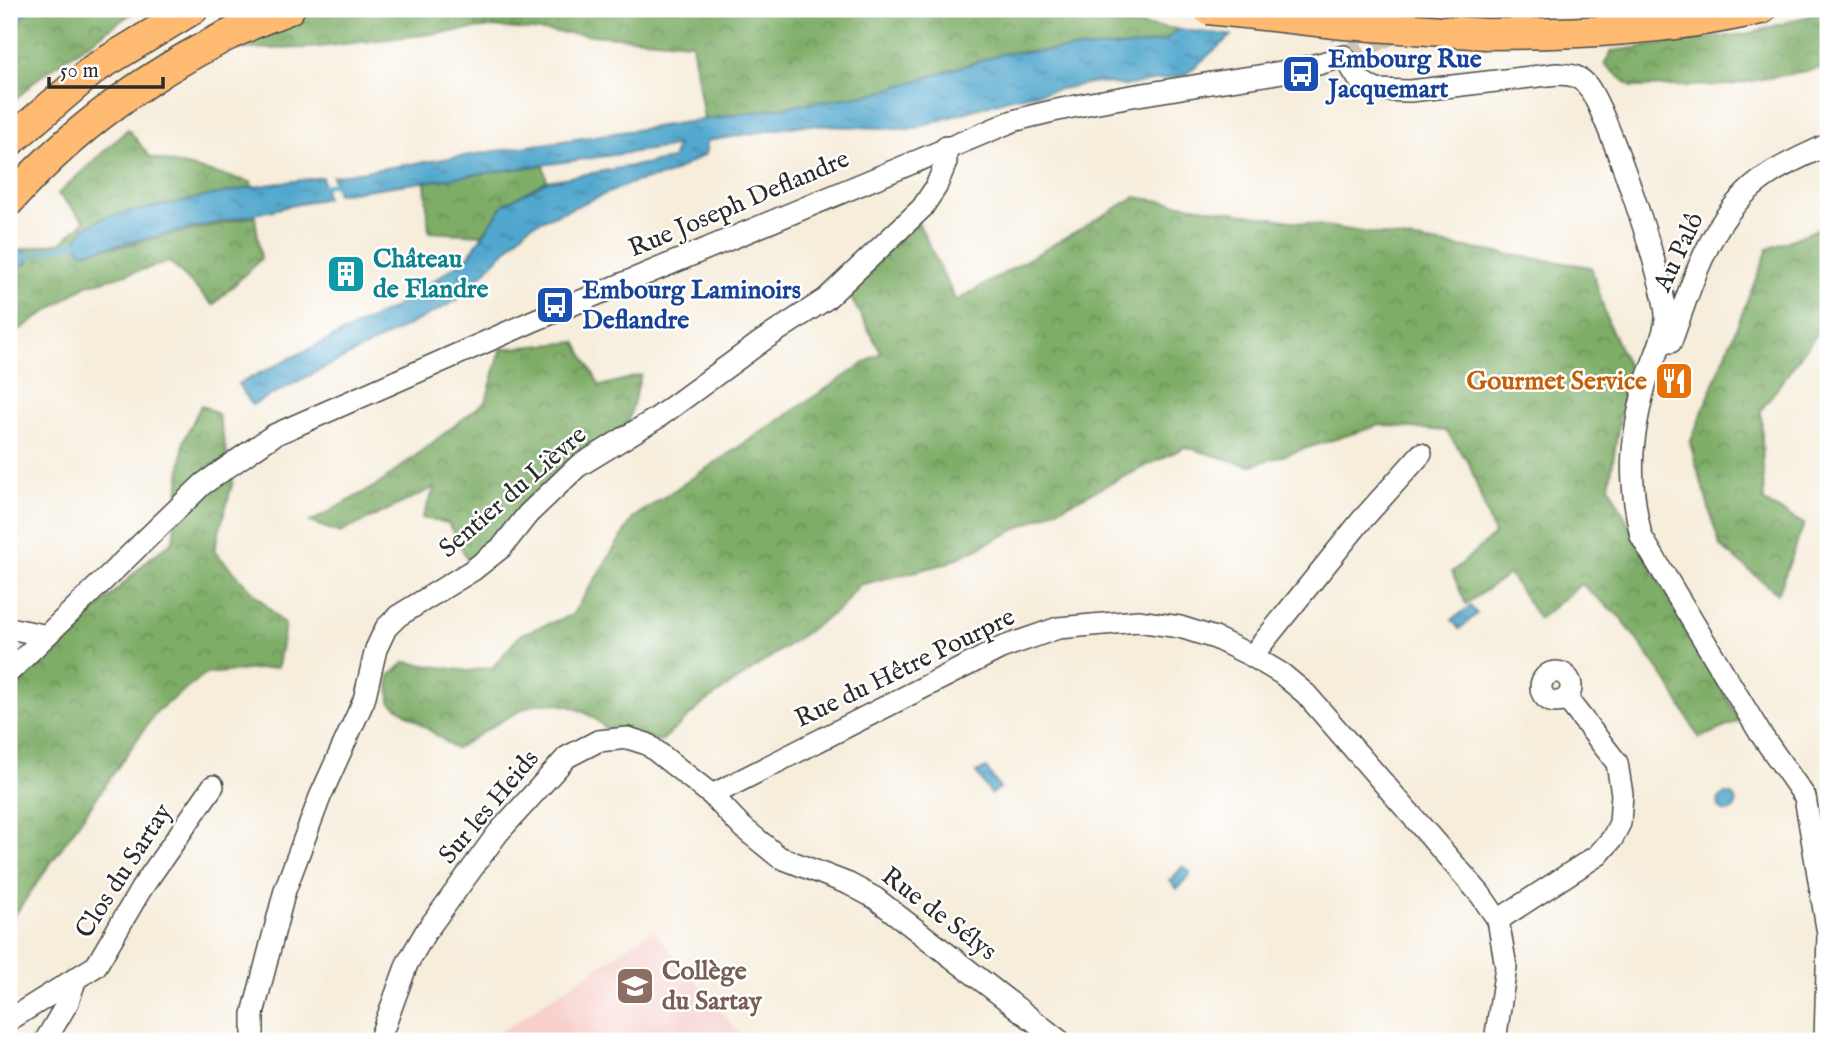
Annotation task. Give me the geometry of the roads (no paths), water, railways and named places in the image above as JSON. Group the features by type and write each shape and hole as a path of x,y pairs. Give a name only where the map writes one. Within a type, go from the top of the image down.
{"highway":[{"path":"9,142 94,69 193,9"},
{"path":"9,201 41,168 113,107 225,37 289,9"},
{"path":"1208,9 1344,24 1486,34 1625,30 1690,23 1761,9"}],"street":[{"name":"Rue Joseph Deflandre","path":"9,672 43,635 203,484 274,435 533,321 1013,121 1068,106 1272,73 1344,57 1359,80 1376,90 1410,91 1557,74 1576,75 1587,85 1623,164 1663,295 1666,319 1645,386"},
{"name":"Au Palô","path":"1645,386 1665,360 1702,258 1731,208 1769,174 1828,144"},
{"name":"Sentier du Lièvre","path":"253,1041 253,1014 264,963 288,881 320,797 364,700 376,649 386,628 398,616 473,570 502,547 528,514 577,467 657,418 762,341 826,299 922,208 936,187 946,162 946,147"},
{"path":"1645,386 1630,461 1634,506 1641,536 1760,733 1805,797 1828,934 1825,1041"},
{"path":"1252,656 1361,521 1421,454"},
{"name":"Rue du Hêtre Pourpre","path":"712,795 979,658 1058,628 1149,623 1180,627 1215,638 1252,656 1306,694 1480,894 1498,920 1506,967 1495,1041"},
{"path":"9,628 43,635"},
{"path":"1498,920 1598,855 1612,839 1620,823 1622,794 1617,763 1567,699"},
{"name":"Sur les Heids","path":"379,1041 407,964 425,933 498,833 567,757 598,741 628,738 647,744 712,795"},
{"name":"Clos du Sartay","path":"9,1020 96,966 148,877 213,786"},
{"name":"Rue de Sélys","path":"712,795 742,827 779,857 865,891 1059,1041"},
{"name":"Clos du Sartay","path":"45,1041 68,1002 76,978"}],"water":[{"path":"9,9 30,9 9,33"},
{"path":"1179,29 1232,35 1185,75 1125,86 1097,82 1008,99 912,129 803,125 707,141 706,154 668,175 634,182 529,226 456,301 252,405 238,384 393,308 467,258 504,204 547,181 672,159 677,146 337,194 332,176 878,93 1005,53 1135,46 1164,41"},
{"path":"322,177 326,198 81,253 77,238 86,227 106,217 252,187"},
{"path":"24,249 28,263 11,268 9,253"},
{"path":"1470,606 1477,614 1459,629 1452,620"},
{"path":"986,768 1000,788 991,794 976,773"},
{"path":"1723,794 1731,794 1736,803 1734,810 1723,812 1718,807 1718,799"},
{"path":"1183,866 1191,873 1177,889 1170,881"}],"waterway":[{"path":"320,187 339,183"},
{"path":"9,261 83,241"}],"tunnel":[{"path":"1344,56 1394,33 1430,9"}],"place":[{"name":"Embourg Rue Jacquemart","path":"1301,74"},
{"name":"Château de Flandre","path":"346,274"},
{"name":"Embourg Laminoirs Deflandre","path":"555,305"},
{"name":"Gourmet Service","path":"1674,381"},
{"name":"Collège du Sartay","path":"635,986"}]}
